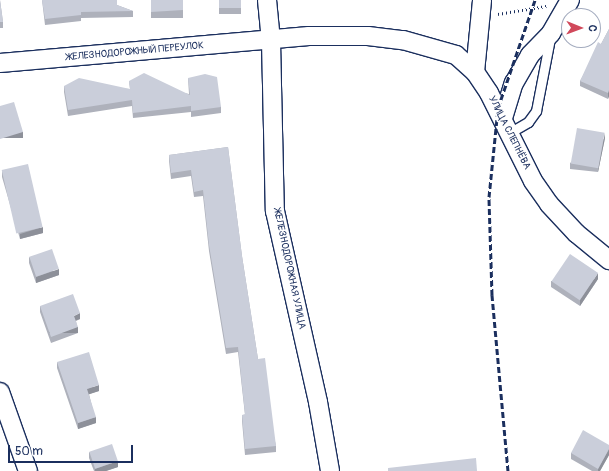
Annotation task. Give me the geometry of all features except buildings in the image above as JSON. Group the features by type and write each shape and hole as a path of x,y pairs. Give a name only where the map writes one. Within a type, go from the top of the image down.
{"street":[{"name":"ЖЕЛЕЗНОДОРОЖНАЯ УЛИЦА","path":"267,0 271,41 276,211 318,402 330,471"},
{"path":"506,126 514,83 530,55 551,33 570,2"},
{"path":"475,72 481,8"},
{"name":"УЛИЦА СЛЕПНЁВА","path":"271,41 309,36 368,36 403,40 456,55 475,72 506,126 533,181 549,204 576,233 609,260"},
{"name":"ЖЕЛЕЗНОДОРОЖНЫЙ ПЕРЕУЛОК","path":"0,63 271,41"},
{"path":"0,392 28,471"}],"lane":[{"path":"506,126 528,122 536,111 551,33"}],"path":[{"path":"481,8 570,2"}],"railway":[{"path":"508,471 492,295 489,197 498,108 535,0"}]}
